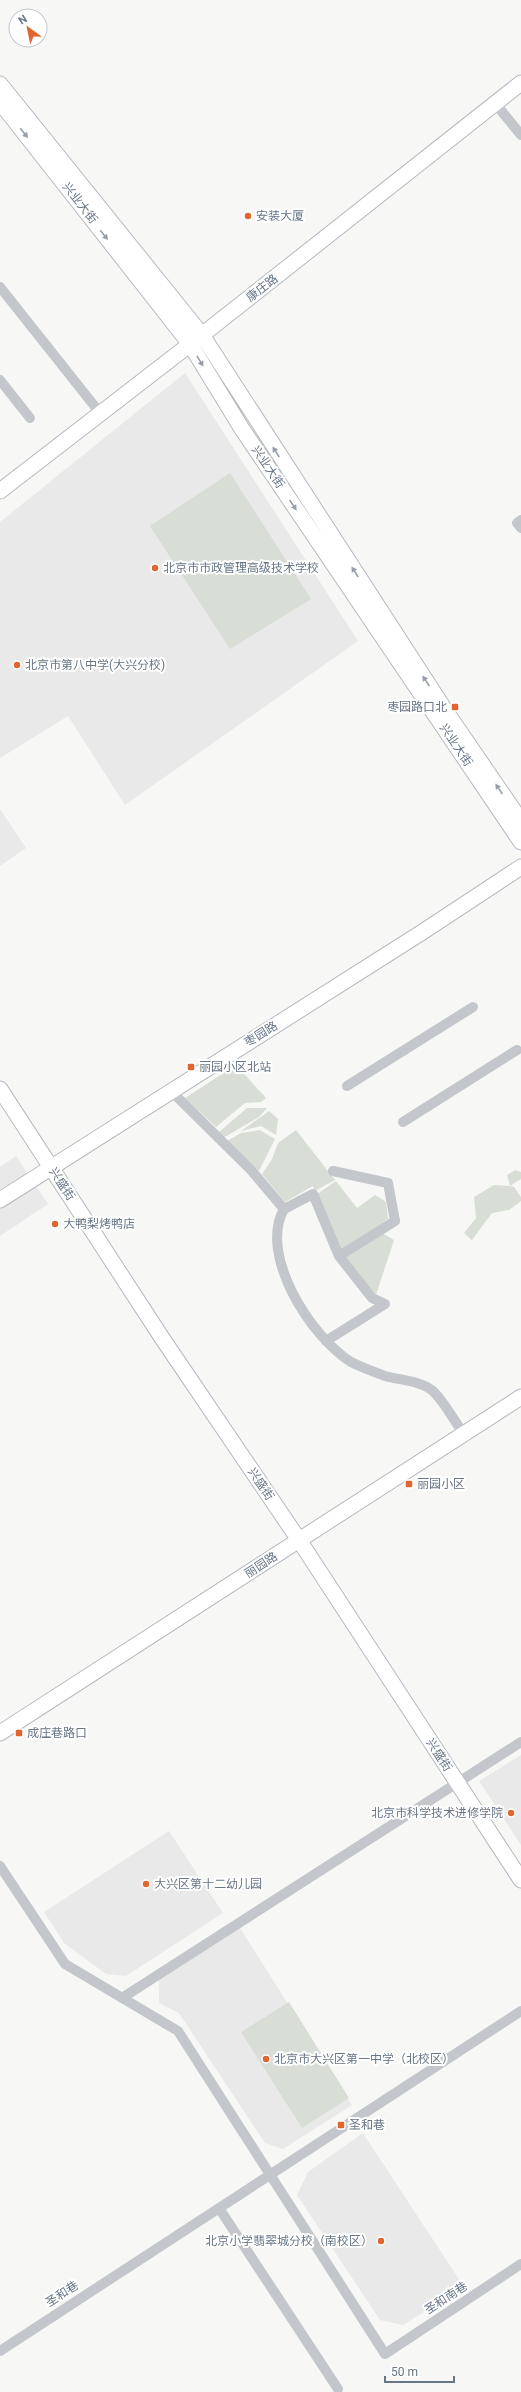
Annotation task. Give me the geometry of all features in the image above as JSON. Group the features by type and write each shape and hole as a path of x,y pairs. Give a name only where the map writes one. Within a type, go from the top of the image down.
{"street":[{"name":"康庄路","path":"0,491 196,340 521,83"},
{"name":"兴业大街","path":"0,84 196,340 521,821"},
{"name":"兴业大街","path":"0,102 196,340 242,429 521,842"},
{"path":"495,103 521,135"},
{"path":"0,287 100,413"},
{"path":"2,387 30,418"},
{"path":"521,520 517,523 521,528"},
{"name":"枣园路","path":"0,1200 521,867"},
{"path":"348,1086 473,1008"},
{"path":"403,1122 517,1050"},
{"name":"兴盛街","path":"0,1089 162,1338 299,1540 521,1880"},
{"path":"171,1091 251,1170 284,1209"},
{"path":"333,1171 388,1183 395,1221 339,1256"},
{"path":"326,1341 385,1304 372,1298 339,1256 313,1194 284,1209 278,1220 278,1242 285,1278 303,1314 326,1341 351,1362 384,1376 433,1391 464,1434"},
{"name":"丽园路","path":"0,1733 521,1398"},
{"path":"122,1998 521,1742"},
{"path":"0,1866 65,1964 178,2031 272,2174"},
{"name":"圣和巷","path":"0,2351 521,2011"},
{"name":"圣和南巷","path":"272,2174 385,2354 521,2264"},
{"path":"219,2208 338,2389"}],"shaded area":[{"name":"北京市市政管理高级技术学校","path":"185,373 358,641 125,805 68,716 0,758 0,522"},
{"path":"230,473 311,599 230,649 150,526"},
{"path":"0,809 26,848 0,866"},
{"path":"236,1065 266,1098 261,1102 245,1103 216,1127 185,1098"},
{"path":"247,1108 267,1108 259,1117 225,1137 219,1132"},
{"path":"269,1111 278,1119 276,1135 261,1126 241,1131"},
{"path":"260,1130 275,1139 259,1171 227,1141 241,1133"},
{"path":"296,1130 335,1180 315,1191 313,1186 285,1202 262,1174 272,1159 278,1143"},
{"path":"16,1156 48,1204 0,1236 0,1167"},
{"path":"515,1170 521,1172 521,1179 510,1186 507,1175"},
{"path":"336,1181 357,1208 375,1195 386,1202 388,1219 340,1251 317,1194"},
{"path":"494,1185 514,1187 521,1197 521,1201 509,1210 492,1213 472,1240 464,1233 476,1218 474,1197"},
{"path":"382,1233 394,1240 376,1295 343,1258"},
{"name":"北京市科学技术进修学院","path":"521,1755 521,1845 479,1781"},
{"name":"大兴区第十二幼儿园","path":"169,1831 223,1913 126,1976 106,1974 64,1943 44,1912"},
{"name":"北京市大兴区第一中学（北校区）","path":"240,1928 352,2105 283,2149 265,2143 179,2013 159,2003 159,1980"},
{"path":"289,2002 349,2098 302,2128 241,2032"},
{"name":"北京小学翡翠城分校（南校区）","path":"363,2133 464,2287 403,2325 380,2320 297,2195 308,2172"}],"place":[{"name":"安装大厦","path":"248,216"},
{"name":"北京市市政管理高级技术学校","path":"155,568"},
{"name":"北京市第八中学(大兴分校)","path":"17,665"},
{"name":"枣园路口北","path":"455,707"},
{"name":"丽园小区北站","path":"191,1067"},
{"name":"大鸭梨烤鸭店","path":"55,1224"},
{"name":"丽园小区","path":"409,1484"},
{"name":"成庄巷路口","path":"19,1733"},
{"name":"北京市科学技术进修学院","path":"511,1813"},
{"name":"大兴区第十二幼儿园","path":"146,1884"},
{"name":"北京市大兴区第一中学（北校区）","path":"266,2059"},
{"name":"圣和巷","path":"341,2125"},
{"name":"北京小学翡翠城分校（南校区）","path":"381,2241"}]}
